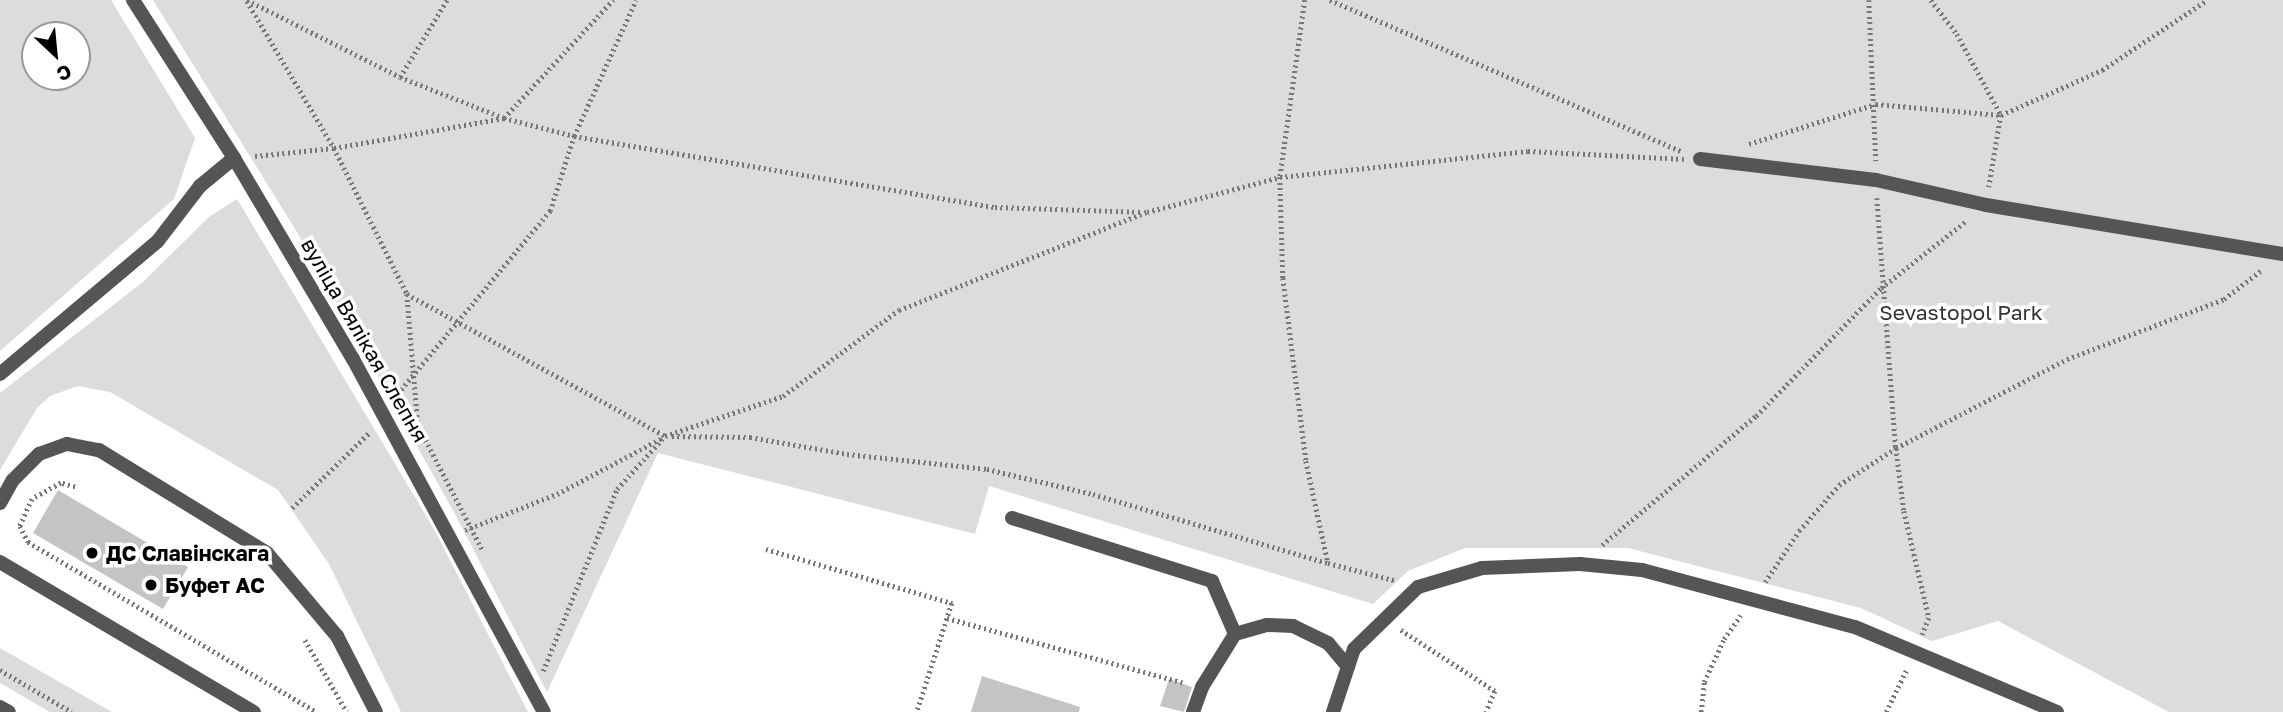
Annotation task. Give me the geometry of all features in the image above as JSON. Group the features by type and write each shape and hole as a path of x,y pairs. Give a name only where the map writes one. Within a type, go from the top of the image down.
{"street":[{"name":"вуліца Вялікая Слепня","path":"133,0 234,158 383,413 452,535 544,712"},
{"path":"0,374 157,242 200,186 234,158"},
{"path":"1700,159 1876,180 1986,205 2278,258"},
{"path":"0,503 25,466 46,451 68,444 99,450 267,553 332,630 376,712"},
{"path":"1012,518 1212,581 1236,634"},
{"path":"0,562 254,712"},
{"path":"1333,712 1354,649 1418,587 1482,568 1580,564 1642,570 1855,627 2057,712"},
{"path":"1193,712 1202,687 1236,634 1267,625 1293,626 1328,643 1348,667"},
{"path":"0,706 9,712"}],"path":[{"path":"246,0 400,77 504,118 574,136 995,207 1147,212"},
{"path":"246,0 334,148 407,294 411,376 418,425 489,564"},
{"path":"400,77 447,0"},
{"path":"234,158 334,148 504,118 613,0"},
{"path":"292,508 363,441 411,376 457,325 550,211 574,136 636,0"},
{"path":"1305,0 1280,177 1283,278 1306,461 1328,563"},
{"path":"1330,0 1700,159"},
{"path":"1869,0 1876,104 1881,288 1896,448 1904,511 1929,618 1886,712"},
{"path":"1580,564 1756,416 1881,288 1986,205 2001,115 1957,34 1931,0"},
{"path":"1737,148 1876,104 2001,115 2102,70 2207,0"},
{"path":"452,535 557,494 665,436 783,396 900,310 1147,212 1280,177 1528,151 1700,159"},
{"path":"1701,712 1704,682 1724,639 1799,531 1839,485 1896,448 2067,359 2224,299 2278,258"},
{"path":"407,294 457,325 665,436 750,437 846,454 986,469 1093,494 1418,587"},
{"path":"542,674 617,489 665,436"},
{"path":"75,487 61,483 32,499 20,526 28,542 317,712"},
{"path":"766,549 952,603 917,712"},
{"path":"947,618 1202,687"},
{"path":"1383,619 1495,691 1486,712"},
{"path":"304,640 346,712"},
{"path":"0,670 72,712"}],"green space":[{"path":"0,0 111,0 195,138 174,199 0,351"},
{"name":"Sevastopol Park","path":"153,0 2283,0 2283,712 2169,712 1998,621 1932,641 1861,608 1628,548 1465,548 1408,571 1373,604 989,486 975,534 658,453 547,692 455,514 297,232"},
{"path":"237,199 434,529 528,712 401,712 329,564 278,490 110,392 78,386 50,396 37,408 0,470 0,393 143,282 209,217"},
{"path":"0,648 112,712 50,712 0,683"}],"building":[{"path":"58,490 188,567 163,609 33,533"},
{"path":"982,676 1080,707 1079,712 971,712"},
{"path":"1169,679 1192,687 1184,712 1160,706"}],"place":[{"name":"ДС Славінскага","path":"92,553"},
{"name":"Буфет АС","path":"151,585"}]}
